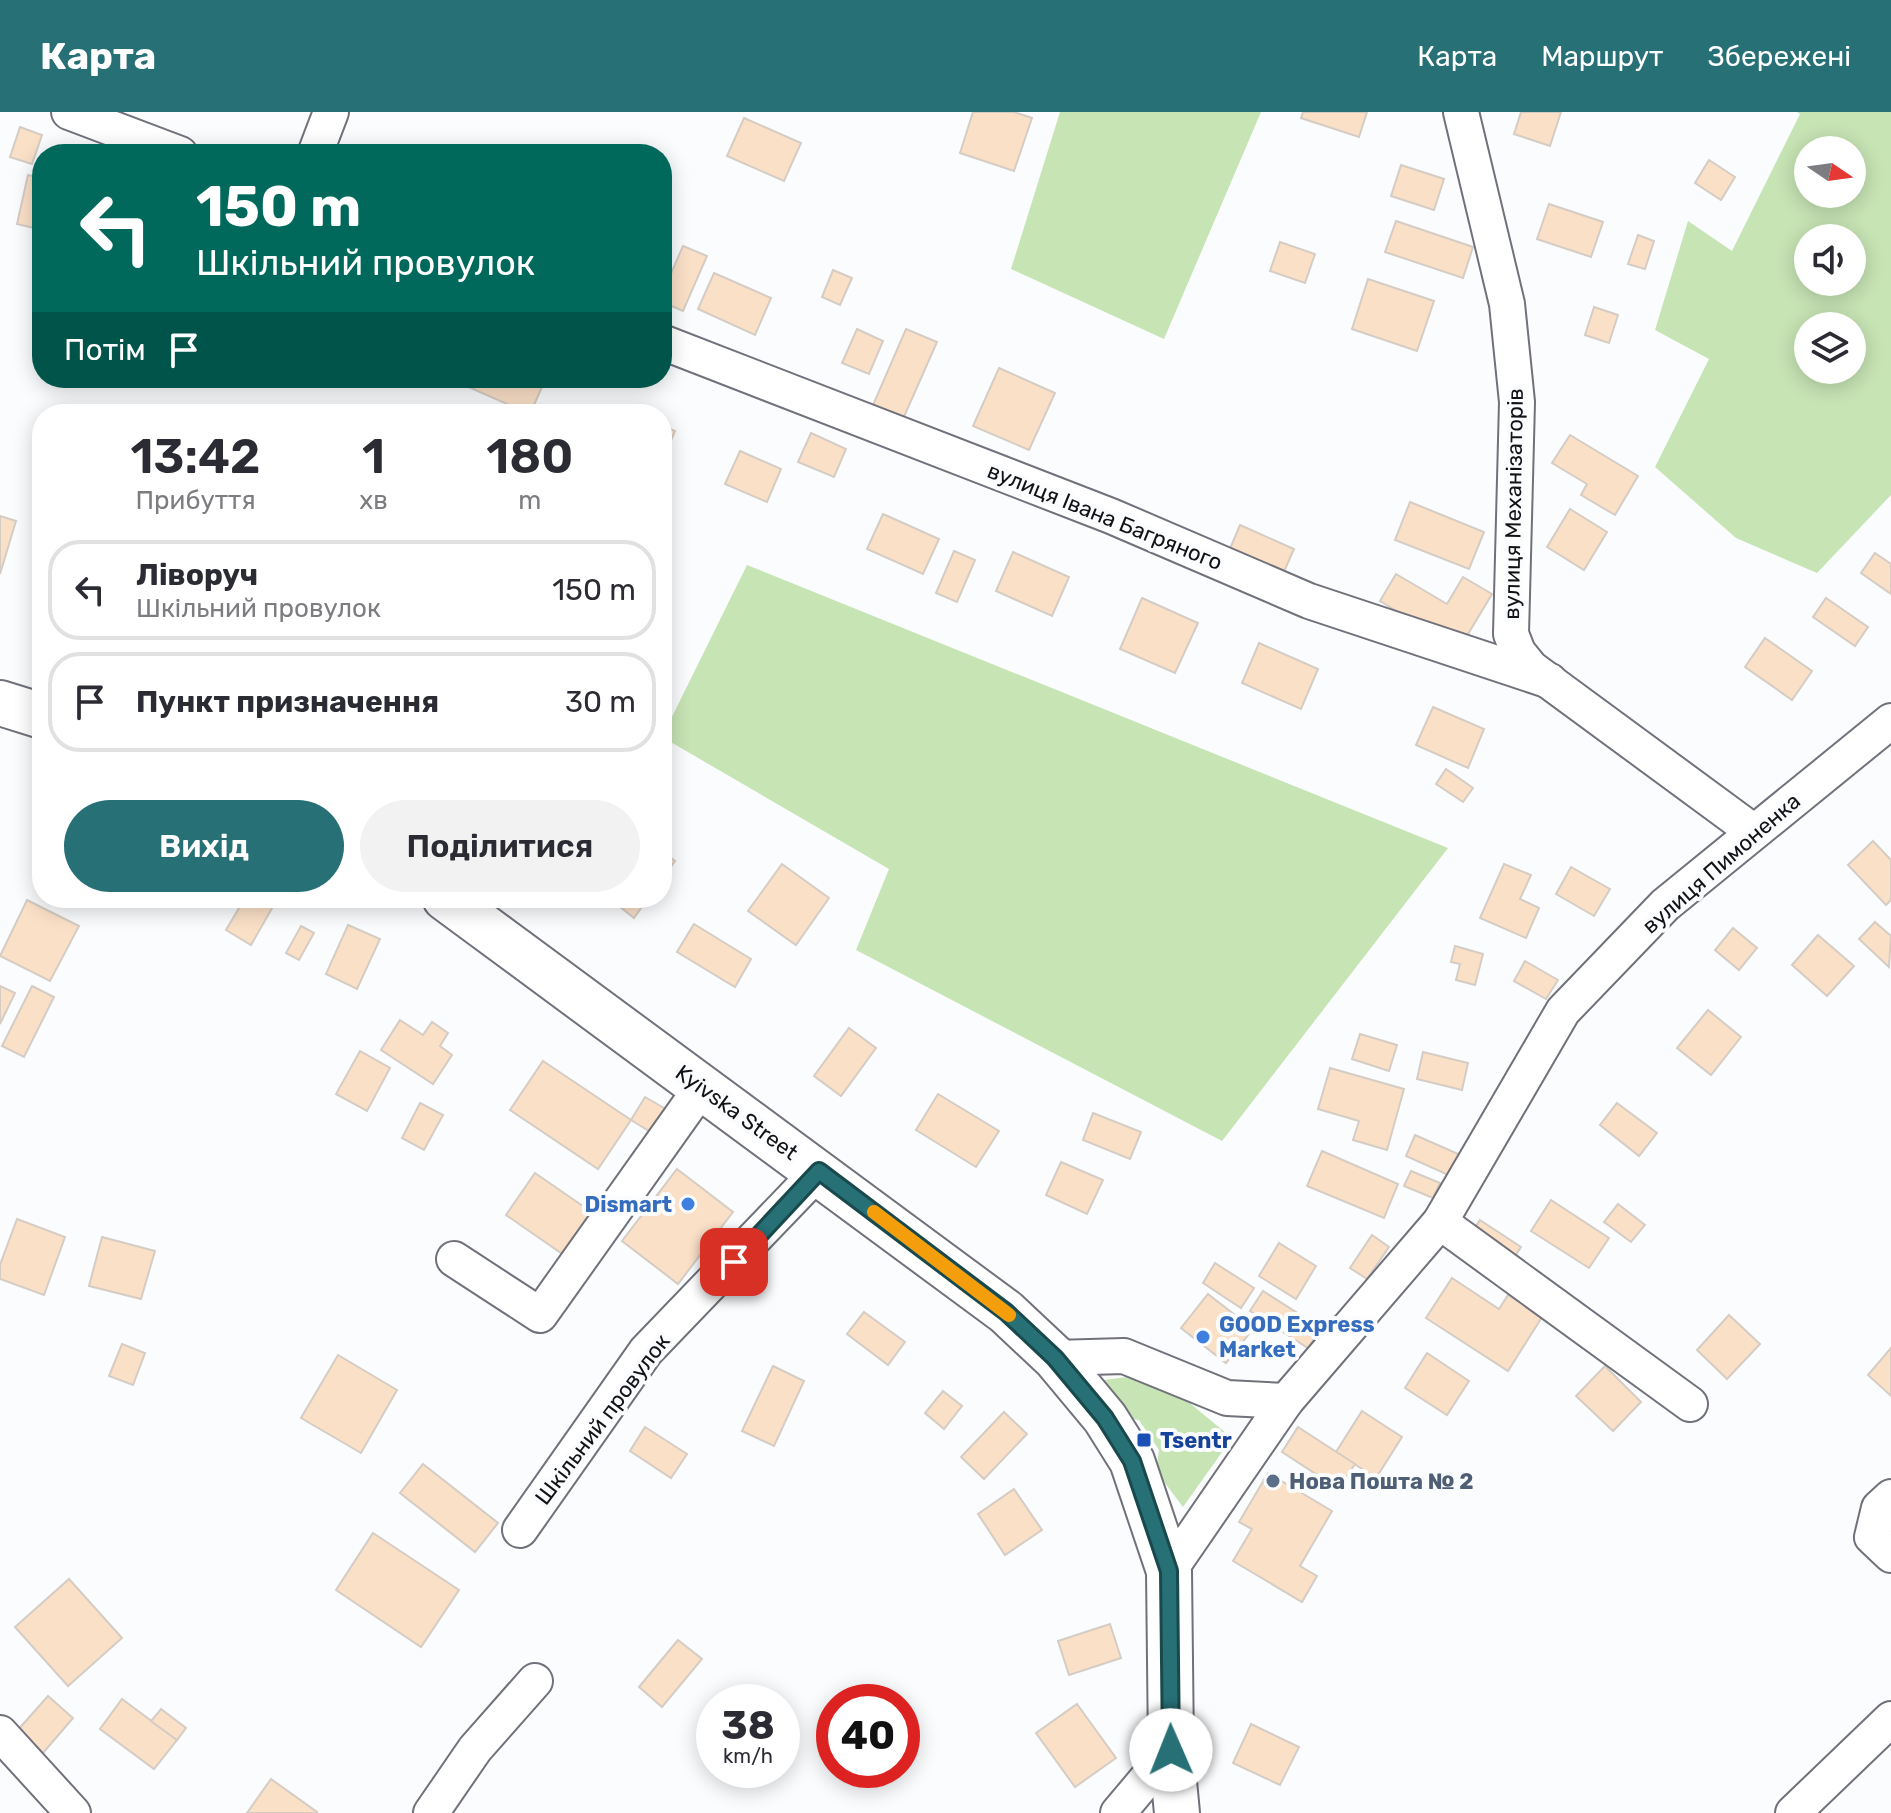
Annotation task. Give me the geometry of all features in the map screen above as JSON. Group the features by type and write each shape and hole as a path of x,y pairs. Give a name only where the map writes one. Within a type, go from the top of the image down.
{"street":[{"path":"69,112 154,144"},
{"path":"319,144 331,112"},
{"name":"вулиця Механізаторів","path":"1461,112 1497,255 1513,353 1517,453 1510,606 1511,634 1518,652 1531,668 1754,832"},
{"name":"вулиця Івана Багряного","path":"672,346 1111,516 1309,601 1550,681"},
{"path":"1478,656 1492,654 1501,645 1510,606"},
{"path":"0,703 32,713"},
{"name":"вулиця Пимоненка","path":"1169,1571 1286,1401 1440,1222 1563,1011 1665,905 1891,721"},
{"name":"Kyivska Street","path":"459,908 819,1171 1006,1312 1055,1358 1105,1418 1132,1461 1169,1571 1171,1750 1177,1813"},
{"path":"454,1259 540,1315 702,1087"},
{"name":"Шкільний провулок","path":"520,1530 646,1351 819,1171"},
{"path":"1440,1222 1690,1404"},
{"path":"1055,1358 1124,1356 1227,1398 1286,1401"},
{"path":"1891,1497 1879,1508 1872,1537 1891,1555"},
{"path":"431,1813 475,1749 535,1681"},
{"path":"1793,1813 1891,1719"},
{"path":"0,1733 73,1813"},
{"path":"1118,1813 1171,1750"}],"green space":[{"path":"1060,112 1261,112 1164,339 1011,269"},
{"path":"1797,112 1891,112 1891,495 1817,573 1736,538 1655,467 1709,359 1655,330 1688,221 1732,251 1800,114"},
{"path":"747,565 1448,848 1222,1141 856,950 889,869 672,743 672,717"},
{"path":"1141,1375 1186,1400 1232,1438 1183,1507 1156,1471 1159,1450 1139,1420 1119,1417 1097,1381"}],"building":[{"path":"973,112 1014,112 1032,118 1014,171 960,153"},
{"path":"1303,112 1367,112 1359,137 1301,118"},
{"path":"1521,112 1561,112 1550,146 1514,134"},
{"path":"744,118 801,143 784,181 727,156"},
{"path":"20,127 42,135 39,144 32,144 32,164 10,157"},
{"path":"1709,160 1735,177 1721,200 1695,183"},
{"path":"1401,165 1444,179 1434,210 1391,196"},
{"path":"28,175 32,176 32,228 17,224"},
{"path":"1549,204 1603,222 1591,257 1537,239"},
{"path":"1396,221 1473,247 1463,278 1385,252"},
{"path":"1638,235 1654,241 1645,269 1628,264"},
{"path":"1280,242 1315,254 1305,283 1270,271"},
{"path":"683,246 707,256 683,311 672,306 672,271"},
{"path":"833,270 852,278 840,305 822,297"},
{"path":"714,273 771,298 755,335 698,309"},
{"path":"1368,279 1434,301 1417,351 1352,329"},
{"path":"1594,307 1618,315 1609,343 1585,335"},
{"path":"857,329 883,341 869,374 842,363"},
{"path":"906,329 937,342 903,419 873,405"},
{"path":"999,368 1055,393 1029,450 973,426"},
{"path":"471,388 542,388 534,404 507,404"},
{"path":"811,433 846,449 834,477 798,462"},
{"path":"1570,435 1638,476 1615,515 1581,495 1587,484 1552,463"},
{"path":"740,451 781,469 767,502 725,484"},
{"path":"1410,502 1484,532 1469,569 1395,540"},
{"path":"1570,509 1607,532 1584,570 1547,547"},
{"path":"883,514 939,539 923,574 867,549"},
{"path":"0,516 16,521 0,574"},
{"path":"1240,525 1294,549 1283,574 1229,551"},
{"path":"954,551 975,560 957,602 936,593"},
{"path":"1013,552 1069,577 1052,616 996,591"},
{"path":"1875,553 1891,564 1891,594 1861,573"},
{"path":"1396,574 1447,604 1463,577 1492,594 1459,649 1380,601"},
{"path":"1142,598 1198,623 1175,673 1120,649"},
{"path":"1826,598 1868,627 1855,646 1813,617"},
{"path":"1765,638 1812,671 1792,700 1745,667"},
{"path":"1259,643 1318,669 1301,709 1242,683"},
{"path":"1433,707 1484,729 1468,768 1416,745"},
{"path":"1446,769 1473,788 1463,802 1436,784"},
{"path":"1873,841 1891,860 1891,900 1886,905 1848,865"},
{"path":"782,864 829,898 796,945 748,911"},
{"path":"1504,864 1531,875 1520,899 1539,908 1526,938 1480,918"},
{"path":"1571,867 1610,889 1594,916 1556,894"},
{"path":"27,900 32,902 32,908 43,908 79,926 50,981 0,956"},
{"path":"239,908 272,908 251,945 226,930"},
{"path":"622,908 641,908 634,918"},
{"path":"1875,922 1891,936 1889,967 1859,939"},
{"path":"694,924 751,959 735,987 677,952"},
{"path":"348,925 380,939 357,989 326,974"},
{"path":"301,926 314,933 299,960 286,953"},
{"path":"1733,928 1757,948 1739,970 1715,950"},
{"path":"1818,935 1854,966 1827,996 1792,965"},
{"path":"1455,946 1483,954 1475,985 1456,980 1460,964 1451,962"},
{"path":"1525,961 1558,980 1546,999 1514,981"},
{"path":"0,986 15,993 0,1024"},
{"path":"32,986 54,997 24,1057 2,1046"},
{"path":"1708,1010 1741,1037 1711,1075 1677,1048"},
{"path":"400,1020 423,1035 432,1022 448,1033 440,1046 452,1055 433,1084 381,1050"},
{"path":"849,1028 876,1048 841,1096 814,1076"},
{"path":"1360,1034 1397,1045 1389,1071 1352,1059"},
{"path":"360,1051 390,1068 367,1111 336,1094"},
{"path":"1423,1052 1468,1063 1462,1090 1417,1079"},
{"path":"543,1061 631,1120 598,1169 510,1110"},
{"path":"1330,1068 1404,1089 1387,1150 1353,1140 1359,1121 1318,1109"},
{"path":"938,1094 999,1131 976,1167 916,1130"},
{"path":"645,1097 671,1112 657,1136 631,1120"},
{"path":"420,1103 443,1115 424,1150 402,1138"},
{"path":"1617,1103 1657,1133 1639,1156 1600,1125"},
{"path":"1093,1113 1141,1132 1130,1159 1083,1140"},
{"path":"1415,1135 1465,1157 1455,1178 1406,1156"},
{"path":"1322,1151 1398,1184 1384,1218 1307,1186"},
{"path":"1061,1162 1103,1180 1087,1214 1046,1195"},
{"path":"677,1169 733,1212 678,1284 622,1241"},
{"path":"1411,1171 1440,1183 1433,1198 1404,1186"},
{"path":"535,1173 603,1220 574,1262 506,1215"},
{"path":"1551,1200 1609,1238 1589,1268 1531,1231"},
{"path":"1618,1204 1645,1225 1631,1242 1604,1222"},
{"path":"17,1219 65,1237 44,1295 0,1279 0,1265"},
{"path":"1480,1220 1521,1247 1512,1261 1471,1234"},
{"path":"1372,1235 1389,1247 1367,1279 1350,1268"},
{"path":"102,1237 155,1251 141,1299 89,1286"},
{"path":"1279,1243 1316,1266 1296,1299 1259,1276"},
{"path":"1215,1263 1254,1288 1241,1308 1203,1283"},
{"path":"1452,1278 1499,1309 1508,1295 1542,1317 1508,1371 1426,1318"},
{"path":"1263,1291 1321,1328 1308,1348 1250,1311"},
{"path":"1208,1294 1253,1329 1226,1363 1181,1328"},
{"path":"864,1312 905,1342 888,1365 847,1334"},
{"path":"1729,1315 1760,1344 1727,1379 1697,1350"},
{"path":"122,1344 145,1353 133,1385 109,1376"},
{"path":"1891,1348 1891,1396 1868,1375"},
{"path":"1427,1353 1469,1381 1447,1415 1405,1388"},
{"path":"338,1355 397,1390 361,1453 301,1418"},
{"path":"773,1366 804,1381 774,1446 742,1431"},
{"path":"1605,1366 1641,1402 1613,1431 1576,1396"},
{"path":"943,1391 962,1406 944,1429 925,1413"},
{"path":"1362,1411 1402,1437 1376,1478 1336,1452"},
{"path":"1004,1412 1027,1434 984,1479 961,1457"},
{"path":"645,1427 687,1454 671,1478 630,1451"},
{"path":"1298,1427 1355,1464 1339,1489 1282,1452"},
{"path":"423,1464 498,1523 475,1552 400,1493"},
{"path":"1268,1473 1332,1511 1300,1566 1317,1576 1302,1602 1233,1561 1252,1529 1239,1522"},
{"path":"1014,1489 1042,1530 1005,1555 978,1514"},
{"path":"373,1533 459,1590 421,1647 336,1590"},
{"path":"69,1579 122,1638 68,1686 15,1627"},
{"path":"1110,1624 1121,1658 1069,1675 1058,1641"},
{"path":"678,1640 702,1659 662,1707 639,1687"},
{"path":"48,1696 73,1718 43,1753 17,1731"},
{"path":"122,1699 177,1740 154,1769 100,1729"},
{"path":"1077,1704 1116,1758 1075,1787 1036,1733"},
{"path":"161,1709 186,1728 177,1740 151,1721"},
{"path":"1251,1724 1299,1747 1280,1785 1233,1763"},
{"path":"271,1779 317,1812 247,1813"}],"slow traffic":[{"path":"874,1212 1009,1315"}],"place":[{"name":"Dismart","path":"688,1204"},
{"name":"GOOD Express Market","path":"1203,1337"},
{"name":"Tsentr","path":"1144,1440"},
{"name":"Нова Пошта № 2","path":"1273,1481"}],"route":[{"path":"734,1262 819,1171 1006,1312 1055,1358 1105,1418 1132,1461 1169,1571 1171,1750"}]}
